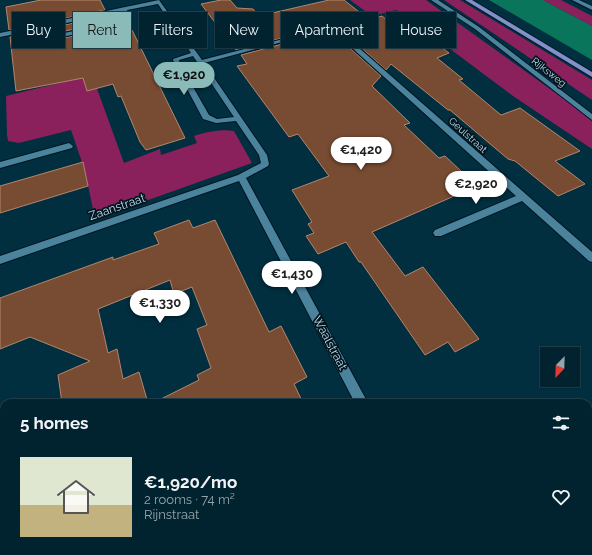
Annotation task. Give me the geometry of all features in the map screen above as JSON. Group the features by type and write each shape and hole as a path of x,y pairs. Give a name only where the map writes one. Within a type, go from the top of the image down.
{"main road":[{"name":"Rijksweg","path":"468,0 592,75"}],"street":[{"name":"Rijksweg","path":"434,0 477,28 592,118"},
{"path":"575,0 592,8"},
{"path":"65,22 159,1 238,119 216,121 206,117 177,64 176,59 194,54"},
{"path":"65,35 125,22 128,20 124,9"},
{"path":"0,35 12,33"},
{"path":"201,62 281,41"},
{"name":"Geulstraat","path":"355,48 592,258"},
{"name":"Zaanstraat","path":"0,260 241,177 265,164 263,155 238,119"},
{"path":"0,165 68,146"},
{"name":"Waalstraat","path":"241,177 360,399"},
{"path":"438,233 522,197"}],"shaded area":[{"path":"350,0 426,0 443,12 400,12 396,10 378,14 378,12 366,12"},
{"path":"444,0 460,0 592,80 592,100"},
{"path":"489,0 543,0 592,26 592,60"},
{"path":"543,0 561,0 592,16 592,26"},
{"path":"456,21 553,91 592,116 592,149 513,96 449,48 456,48"},
{"path":"92,75 124,163 160,149 161,155 197,143 194,136 224,130 234,131 252,163 95,219 85,171 71,130 19,143 8,141 6,96"}],"building":[{"path":"41,0 100,0 105,10 95,12 73,12 73,17 65,18 65,12 12,12 12,29 9,30 6,7"},
{"path":"221,0 230,0 237,8 253,9 256,12 215,12 215,22 201,4"},
{"path":"329,0 344,0 359,12 281,12 281,38 273,40 273,13"},
{"path":"382,16 386,19 386,48 442,48 449,53 437,58 463,79 459,80 501,115 520,108 580,151 555,161 585,184 558,196 515,161 508,159 450,110 448,110 391,64 386,70 361,48 378,48 378,17"},
{"path":"73,23 73,29 65,31 65,25"},
{"path":"132,30 139,44 139,48 141,48 185,138 146,150 140,142 121,96 118,97 113,84 87,91 83,78 16,91 10,37 12,36 12,48 65,48 65,38 73,36 73,48 131,48"},
{"path":"281,44 281,48 350,48 381,76 372,86 410,123 404,125 439,158 445,156 477,186 372,232 405,276 423,267 479,339 455,352 448,342 425,355 346,242 318,254 306,236 314,233 308,224 312,222 292,190 329,176 298,134 289,137 237,66 247,64 241,55 267,48 273,48 273,46"},
{"path":"83,162 88,186 0,213 0,186"},
{"path":"189,220 193,228 215,220 269,332 281,326 307,377 294,384 301,399 161,399 199,380 197,375 211,368 197,329 207,325 192,287 174,294 170,280 98,309 108,353 117,349 123,379 139,372 147,399 61,399 58,375 90,361 30,337 0,349 0,298 113,257 113,260 159,244 154,233"}]}
